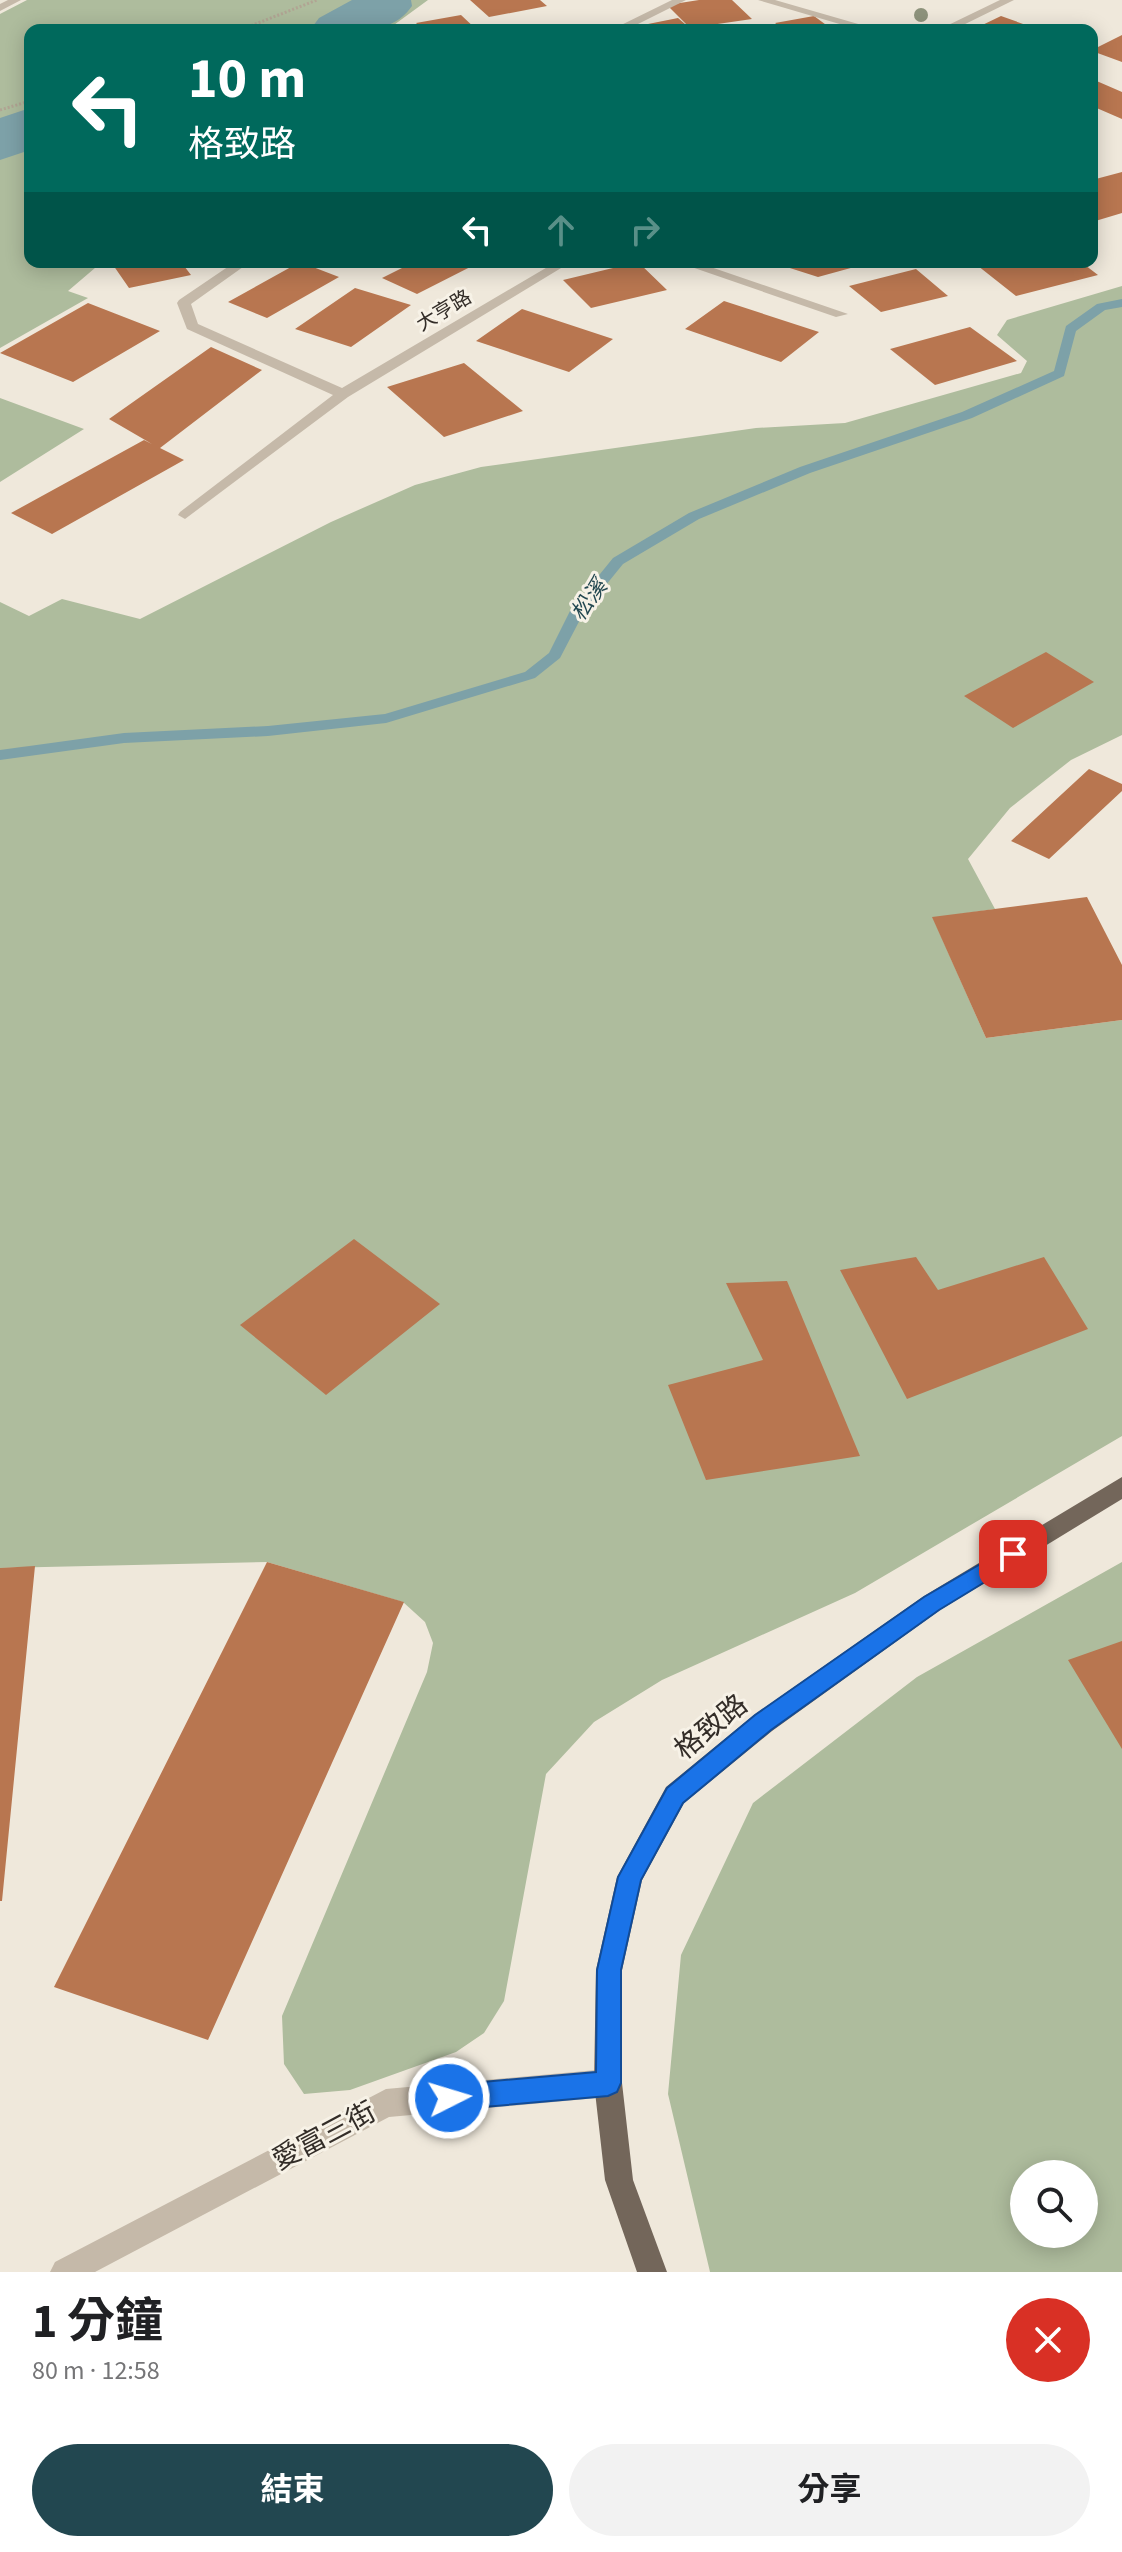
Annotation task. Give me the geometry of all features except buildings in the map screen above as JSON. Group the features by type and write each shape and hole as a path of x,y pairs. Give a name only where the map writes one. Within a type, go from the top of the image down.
{"main road":[{"name":"格致路","path":"652,2272 619,2180 608,2083 609,1970 630,1877 675,1795 763,1723 932,1603 1122,1487"}],"street":[{"path":"0,8 16,0"},
{"path":"630,24 681,0"},
{"path":"763,0 851,24"},
{"path":"957,24 1009,0"},
{"path":"235,268 184,303 192,326 343,394"},
{"name":"大亨路","path":"185,515 343,394 555,268"},
{"path":"701,268 841,314"},
{"name":"愛富三街","path":"65,2272 386,2103 608,2083"}],"path":[{"path":"255,24 317,0"},
{"path":"0,110 24,103"}],"green space":[{"path":"27,0 428,0 395,24 24,24 24,268 95,268 68,291 88,298 0,348 0,14"},
{"path":"1122,286 1122,735 1071,760 1010,808 968,859 995,909 933,918 986,1038 1122,1020 1122,1436 855,1593 662,1680 594,1722 546,1774 504,2001 484,2033 456,2052 350,2090 304,2094 284,2064 282,2016 427,1672 433,1643 425,1622 403,1602 267,1562 0,1568 0,602 29,616 62,599 140,619 331,522 415,485 481,467 756,428 845,423 1021,373 1027,361 997,335 1007,320"},
{"path":"0,398 84,429 0,482"},
{"path":"1122,1562 1122,2272 710,2272 668,2094 681,1955 753,1803 917,1677"}],"waterway":[{"name":"松溪","path":"350,24 384,6 383,0"},
{"name":"松溪","path":"0,141 24,130"},
{"name":"松溪","path":"0,755 124,738 268,731 386,718 530,675 555,655 577,611 618,561 694,516 805,470 967,415 1060,373 1070,329 1101,307 1122,303"}],"route":[{"path":"449,2098 608,2083 609,1970 630,1877 675,1795 763,1723 932,1603 1013,1554"}]}
